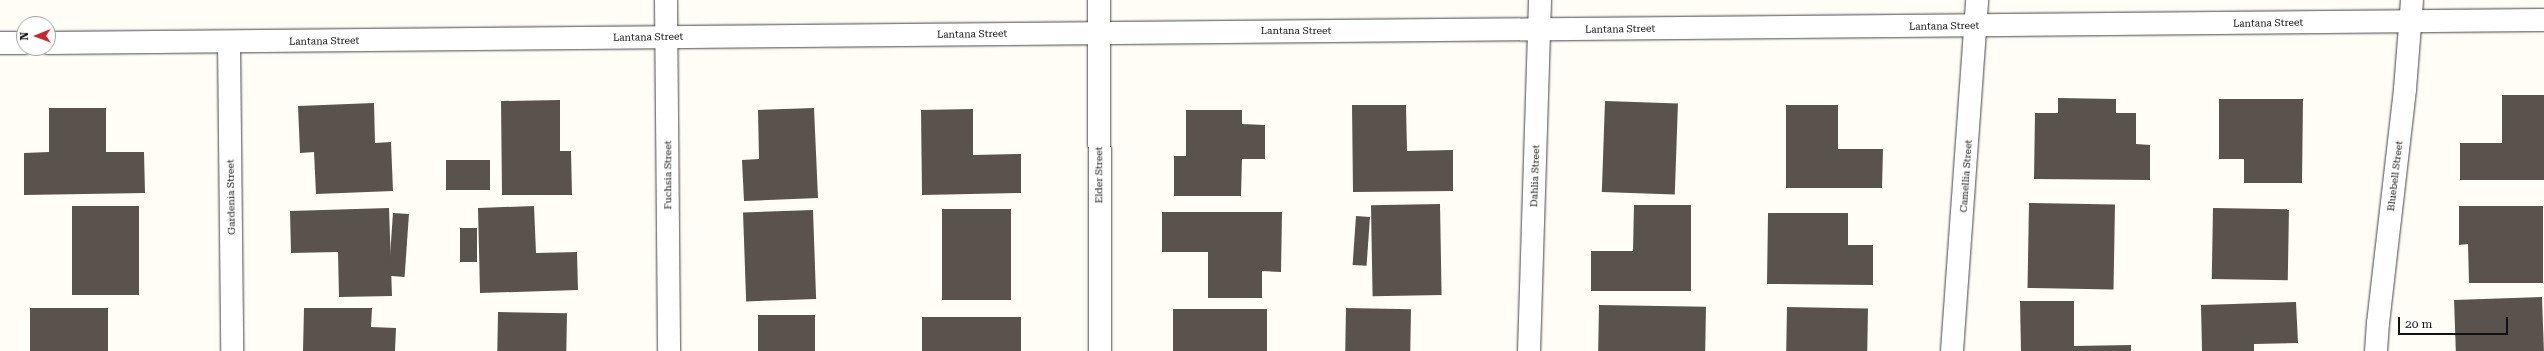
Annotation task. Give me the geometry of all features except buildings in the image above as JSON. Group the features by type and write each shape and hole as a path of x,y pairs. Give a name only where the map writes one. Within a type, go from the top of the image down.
{"street":[{"name":"Fuchsia Street","path":"666,0 669,351"},
{"name":"Elder Street","path":"1099,0 1100,351"},
{"name":"Dahlia Street","path":"1529,351 1540,0"},
{"name":"Camellia Street","path":"1952,351 1972,91 1977,0"},
{"name":"Bluebell Street","path":"2376,351 2405,89 2412,0"},
{"name":"Lantana Street","path":"56,43 1099,32 1540,30 2544,20"},
{"name":"Gardenia Street","path":"229,42 232,351"},
{"path":"0,43 16,43"}]}
